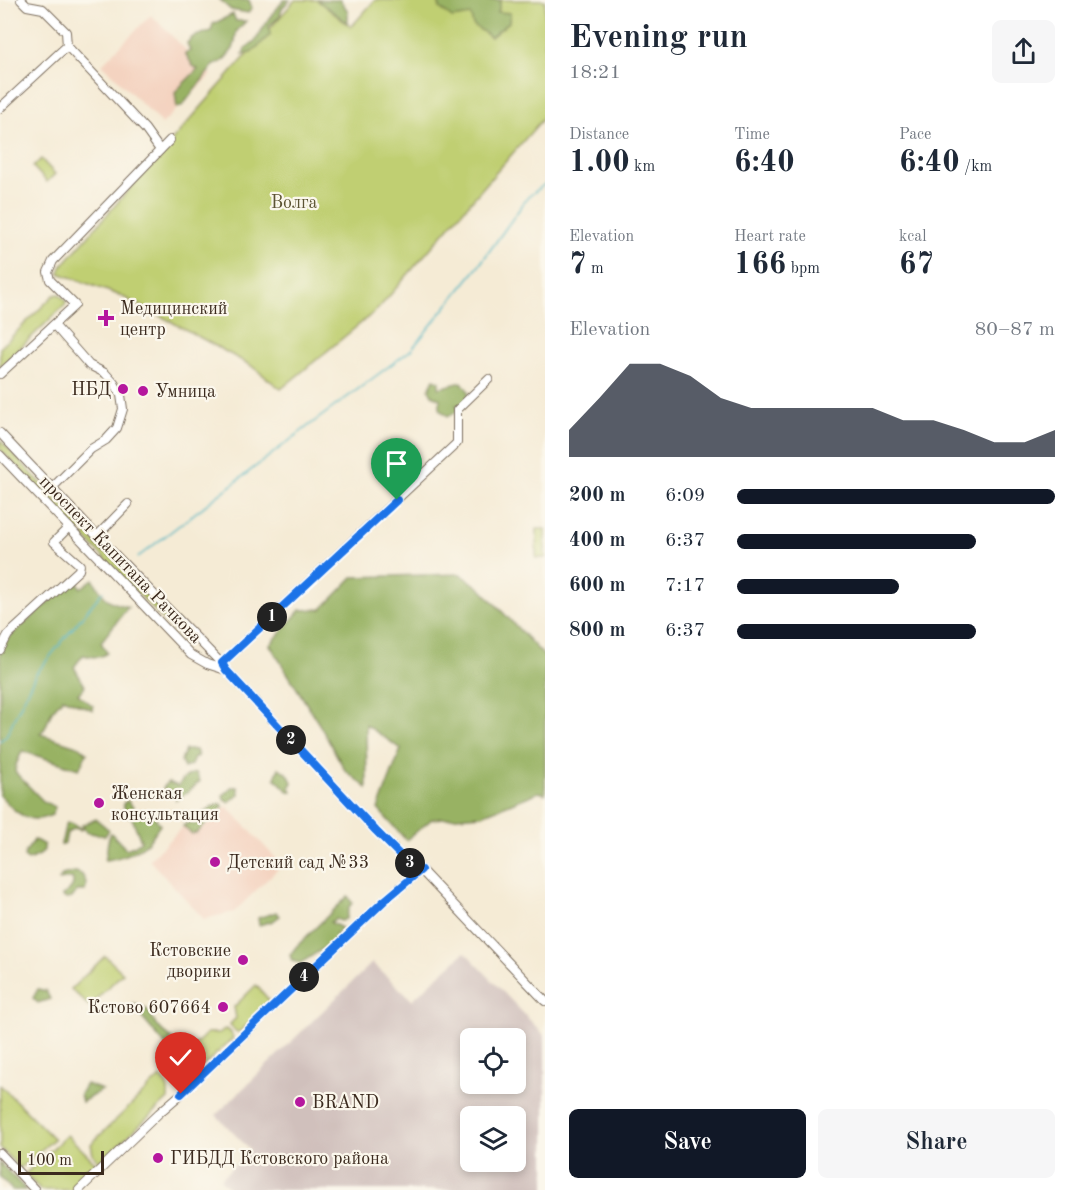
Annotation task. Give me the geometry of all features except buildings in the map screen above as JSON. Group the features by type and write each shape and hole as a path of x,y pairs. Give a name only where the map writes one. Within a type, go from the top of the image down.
{"street":[{"path":"21,0 27,6 43,9 66,32 67,46 145,129 160,150"},
{"path":"0,108 67,46"},
{"path":"0,374 75,305 50,280 48,272 53,261 170,140"},
{"path":"52,488 91,449 106,440 117,428 123,409 121,395 114,383 105,373 89,365 54,325"},
{"path":"0,433 224,666 457,443 457,410 489,379"},
{"name":"проспект Капитана Рачкова","path":"0,455 191,655 207,664 224,666 376,831 405,860 421,870 545,1001"},
{"path":"97,536 128,504"},
{"path":"0,650 8,635 79,570 80,565 54,542 69,527"},
{"path":"191,655 197,651 201,643"},
{"path":"80,1190 384,901 421,870"},
{"path":"0,1153 35,1190"}],"shaded area":[{"path":"151,15 211,75 162,124 102,64"},
{"name":"Детский сад №33","path":"227,806 282,865 234,912 204,919 149,860 187,823 199,832"},
{"path":"465,952 545,1036 545,1190 231,1190 220,1179 250,1150 216,1115 372,963 412,1000"}],"green space":[{"path":"220,0 249,0 252,8 248,13 231,10"},
{"path":"284,0 290,0 282,8 280,16 269,26 270,35 251,53 243,54 245,49 256,40 269,18"},
{"name":"Волга","path":"295,0 317,0 351,27 375,0 545,0 545,116 378,309 281,389 250,365 170,321 121,296 59,273 61,267"},
{"path":"317,0 340,0 348,11 348,23"},
{"path":"438,0 501,0 498,12 510,13 509,22 491,37 473,25 471,15 452,18 440,8"},
{"path":"233,14 236,21 246,21 236,32 233,49 223,61 213,66 183,105 177,108 175,92 198,69 193,66 185,53 190,51 187,43 193,37 211,31 213,24"},
{"path":"41,159 55,174 47,182 33,167"},
{"path":"59,294 66,301 65,305 0,367 0,348 54,295"},
{"path":"434,379 439,381 439,388 462,382 469,392 464,407 456,405 459,411 448,416 440,410 440,399 432,395 429,389"},
{"path":"0,440 84,528 80,532 0,449"},
{"path":"537,529 545,529 545,558 536,558"},
{"path":"88,533 188,636 183,640 84,537"},
{"path":"460,574 480,588 545,657 545,794 539,792 482,815 432,819 406,840 378,809 401,749 366,725 367,788 345,770 270,645 300,610 322,609 353,577"},
{"path":"75,579 81,588 93,579 106,598 128,607 101,642 107,653 98,657 83,655 74,667 85,686 78,694 93,706 93,710 63,698 52,711 40,734 80,747 87,753 79,769 22,751 15,772 43,801 55,807 52,815 41,819 31,819 16,811 0,795 0,653 8,638"},
{"path":"185,750 196,750 198,756 194,758 191,765 184,768 181,761"},
{"path":"279,768 288,774 292,782 290,787 292,791 289,792 275,778"},
{"path":"196,773 200,781 176,800 174,791 169,794 163,788 168,782 178,786 190,774"},
{"path":"232,787 238,787 239,794 229,802 224,800 223,796"},
{"path":"128,801 140,816 146,812 153,814 160,825 149,841 140,848 105,860 111,833 126,849 141,841 132,818 126,814 123,804"},
{"path":"220,803 223,807 196,833 192,834 183,826 202,821 204,812"},
{"path":"96,819 109,830 105,836 86,832 82,825"},
{"path":"67,823 82,829 75,828 67,833 65,843 61,845 65,828"},
{"path":"34,840 44,845 44,850 40,855 28,860 24,857"},
{"path":"75,872 81,874 84,879 85,891 77,891 72,898 66,899 62,896 72,886 72,878 59,880 62,875"},
{"path":"348,896 352,903 346,919 341,921 336,919 330,922 342,928 336,933 336,942 300,963 292,961 290,955 296,947"},
{"path":"276,912 280,916 273,921 259,925 258,918"},
{"path":"105,956 123,973 89,1006 71,989"},
{"path":"256,985 269,1000 267,1005 241,1031 237,1032 230,1024 236,1018 234,1007"},
{"path":"38,989 46,991 50,999 38,1003 33,998"},
{"path":"134,1004 148,1010 157,1026 172,1039 166,1046 143,1019"},
{"path":"225,1029 233,1038 184,1084 173,1082 165,1074 207,1033 220,1033"},
{"path":"160,1077 167,1087 168,1099 100,1162 93,1155 91,1144"},
{"path":"86,1084 102,1090 82,1102 80,1094"},
{"path":"0,1085 54,1139 20,1168 0,1148"},
{"path":"67,1135 98,1165 72,1190 41,1190 25,1174"},
{"path":"0,1163 26,1190 12,1190 0,1177"}],"waterway":[{"path":"138,557 411,350 478,267 528,197 545,184"},
{"path":"0,741 6,736 35,675 103,591"}],"place":[{"name":"Медицинский центр","path":"106,318"},
{"name":"НБД","path":"123,389"},
{"name":"Умница","path":"143,391"},
{"name":"Женская консультация","path":"99,803"},
{"name":"Детский сад №33","path":"215,862"},
{"name":"Кстовские дворики","path":"243,960"},
{"name":"Кстово 607664","path":"223,1007"},
{"name":"BRAND","path":"300,1102"},
{"name":"ГИБДД Кстовского района","path":"158,1158"}],"route":[{"path":"181,1094 384,901 421,870 405,860 376,831 222,663 397,500"}]}
